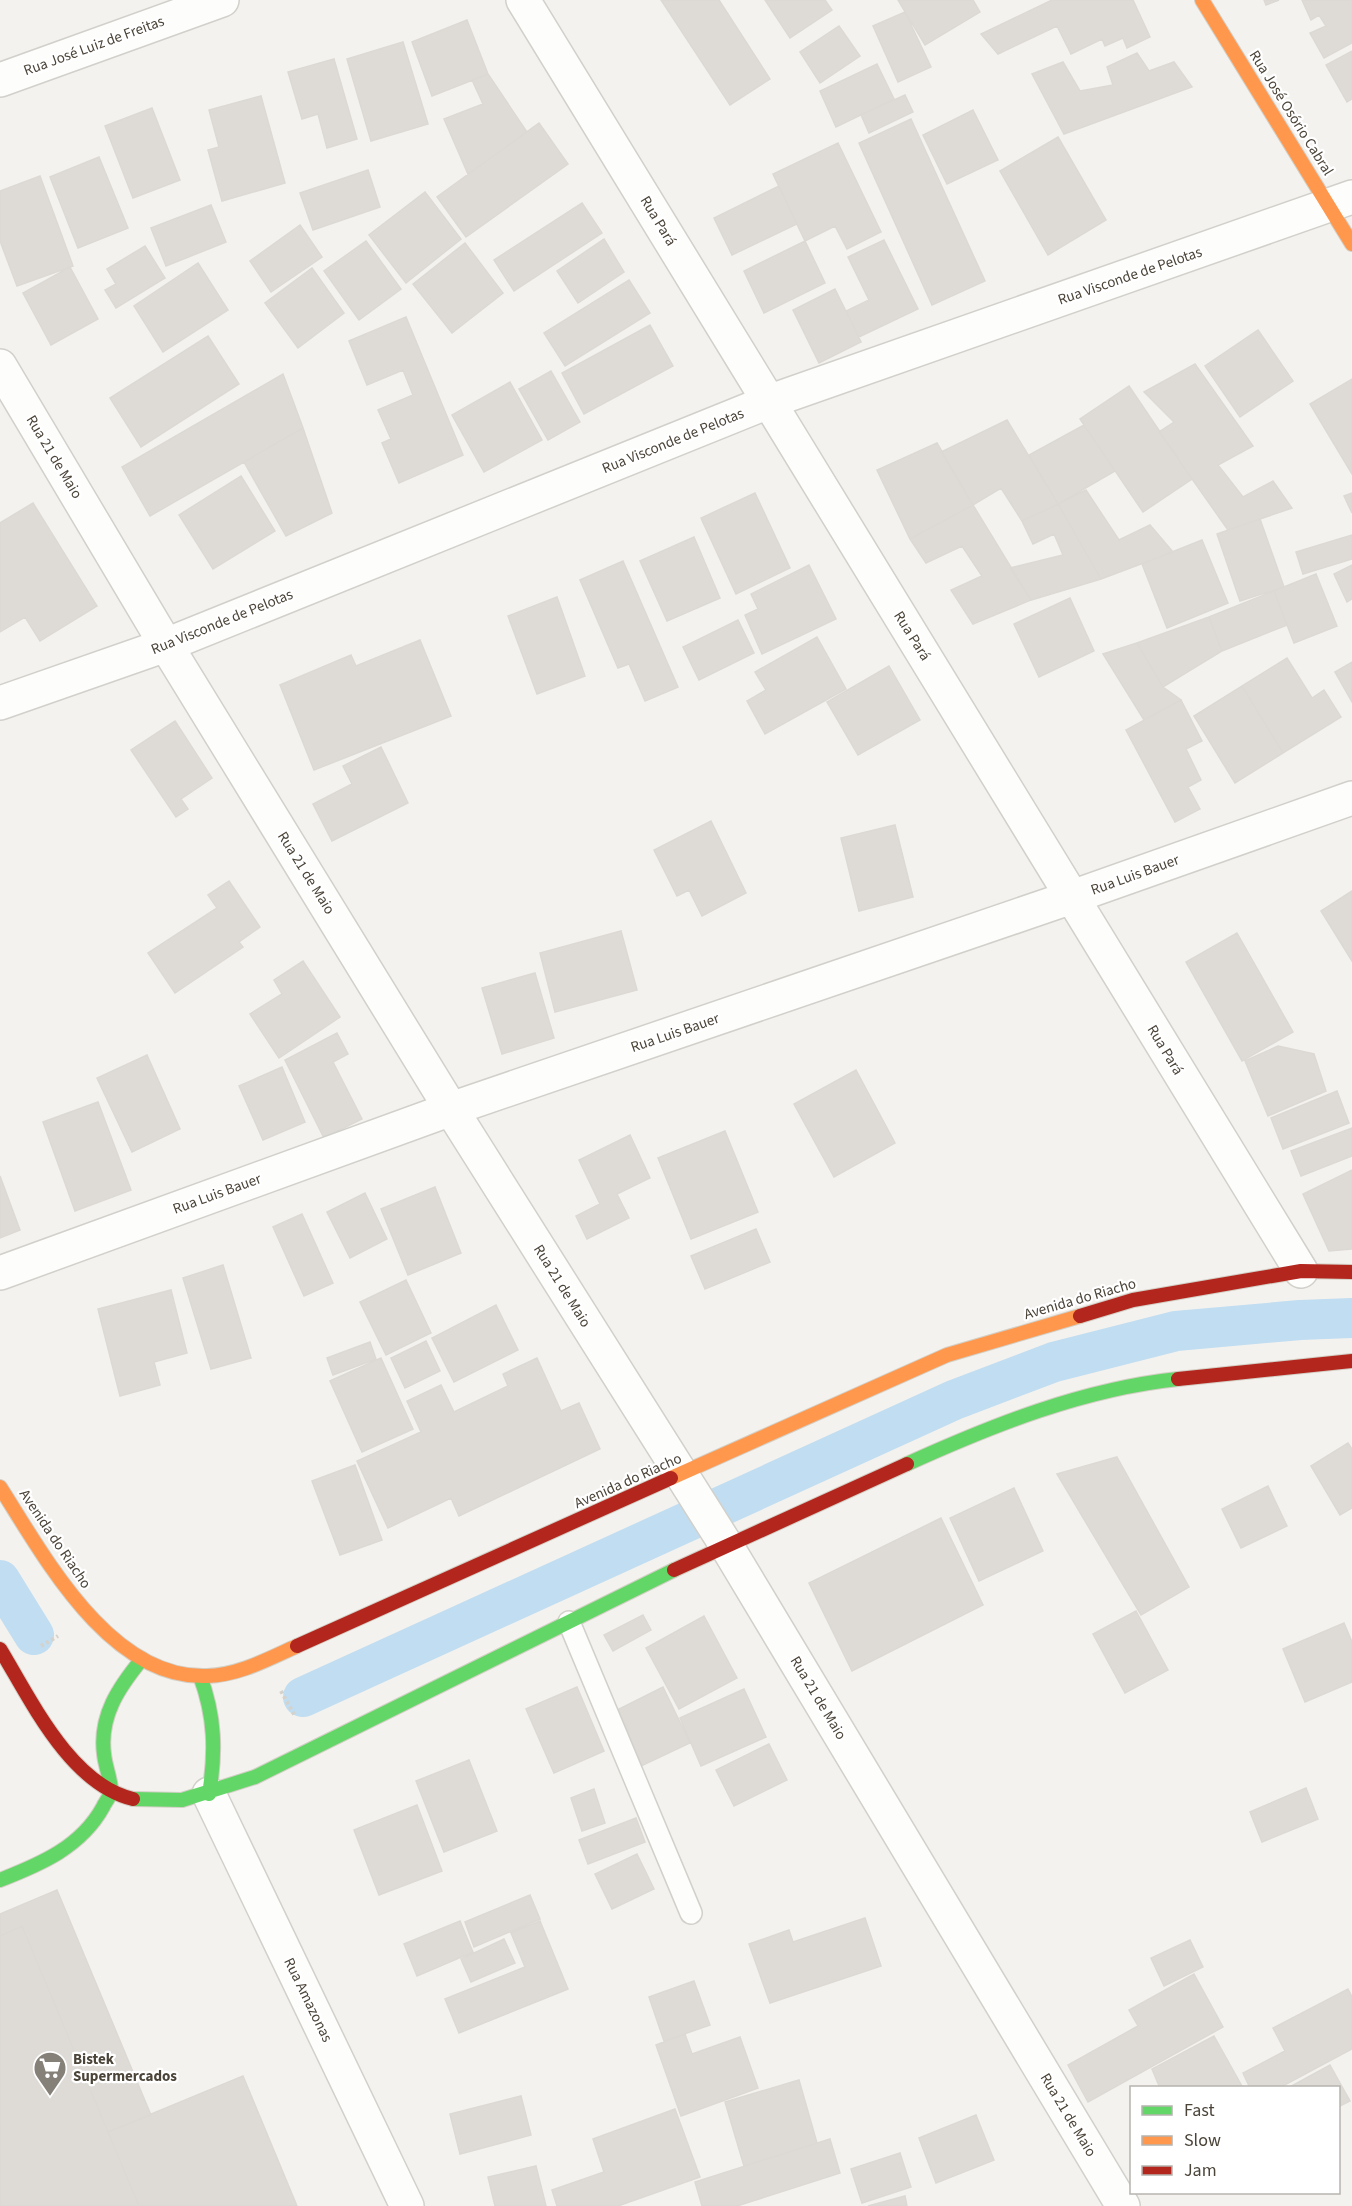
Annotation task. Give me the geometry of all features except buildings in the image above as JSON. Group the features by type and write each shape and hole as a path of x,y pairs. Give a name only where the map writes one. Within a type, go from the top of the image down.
{"main road":[{"name":"Rua José Osório Cabral","path":"1202,0 1340,202 1352,244"},
{"name":"Avenida do Riacho","path":"0,1487 69,1592 106,1633 142,1659 166,1670 200,1676 240,1671 694,1495 947,1354 1133,1300 1301,1271 1352,1272"},
{"path":"0,1649 62,1744 85,1772 111,1792 137,1800 171,1801 209,1794 255,1777 726,1545 973,1434 1054,1405 1158,1381 1352,1361"},
{"path":"0,1880 44,1863 76,1844 100,1815 111,1792 104,1763 102,1731 110,1703 142,1659"},
{"path":"200,1676 211,1703 215,1731 214,1763 209,1794"}],"street":[{"name":"Rua José Luiz de Freitas","path":"0,80 222,0"},
{"name":"Rua Pará","path":"523,0 1301,1271"},
{"name":"Rua Visconde de Pelotas","path":"0,703 166,645 768,402 1340,202"},
{"name":"Rua 21 de Maio","path":"0,366 166,645 451,1109 726,1545 1123,2206"},
{"name":"Rua Luis Bauer","path":"0,1273 451,1109 1072,897 1352,798"},
{"name":"Rua Amazonas","path":"209,1794 407,2206"}],"lane":[{"path":"569,1622 692,1913"}],"path":[{"path":"9,1664 91,1616"},
{"path":"264,1660 313,1749"}],"waterway":[{"path":"303,1697 954,1400 1054,1362 1176,1331 1300,1320 1352,1318"},
{"path":"0,1580 34,1635"}],"traffic: fast":[{"path":"907,1464 1005,1423 1073,1400 1108,1391 1178,1379"},
{"path":"133,1799 182,1800 255,1777 674,1570"},
{"path":"0,1880 45,1860 72,1843 94,1821 103,1807 111,1791 103,1740 108,1715 119,1691 142,1659"},
{"path":"200,1676 209,1705 213,1734 213,1763 209,1794"}],"traffic: slow":[{"path":"1202,0 1352,244"},
{"path":"671,1478 947,1355 1080,1316"},
{"path":"0,1487 59,1578 84,1609 110,1636 140,1658 172,1672 207,1676 230,1673 297,1646"}],"traffic: jam":[{"path":"1080,1316 1133,1300 1301,1271 1352,1272"},
{"path":"1178,1379 1352,1361"},
{"path":"674,1570 907,1464"},
{"path":"297,1646 671,1478"},
{"path":"0,1649 39,1715 71,1758 90,1776 110,1790 133,1799"}],"place":[{"name":"Bistek Supermercados","path":"50,2097"}]}
